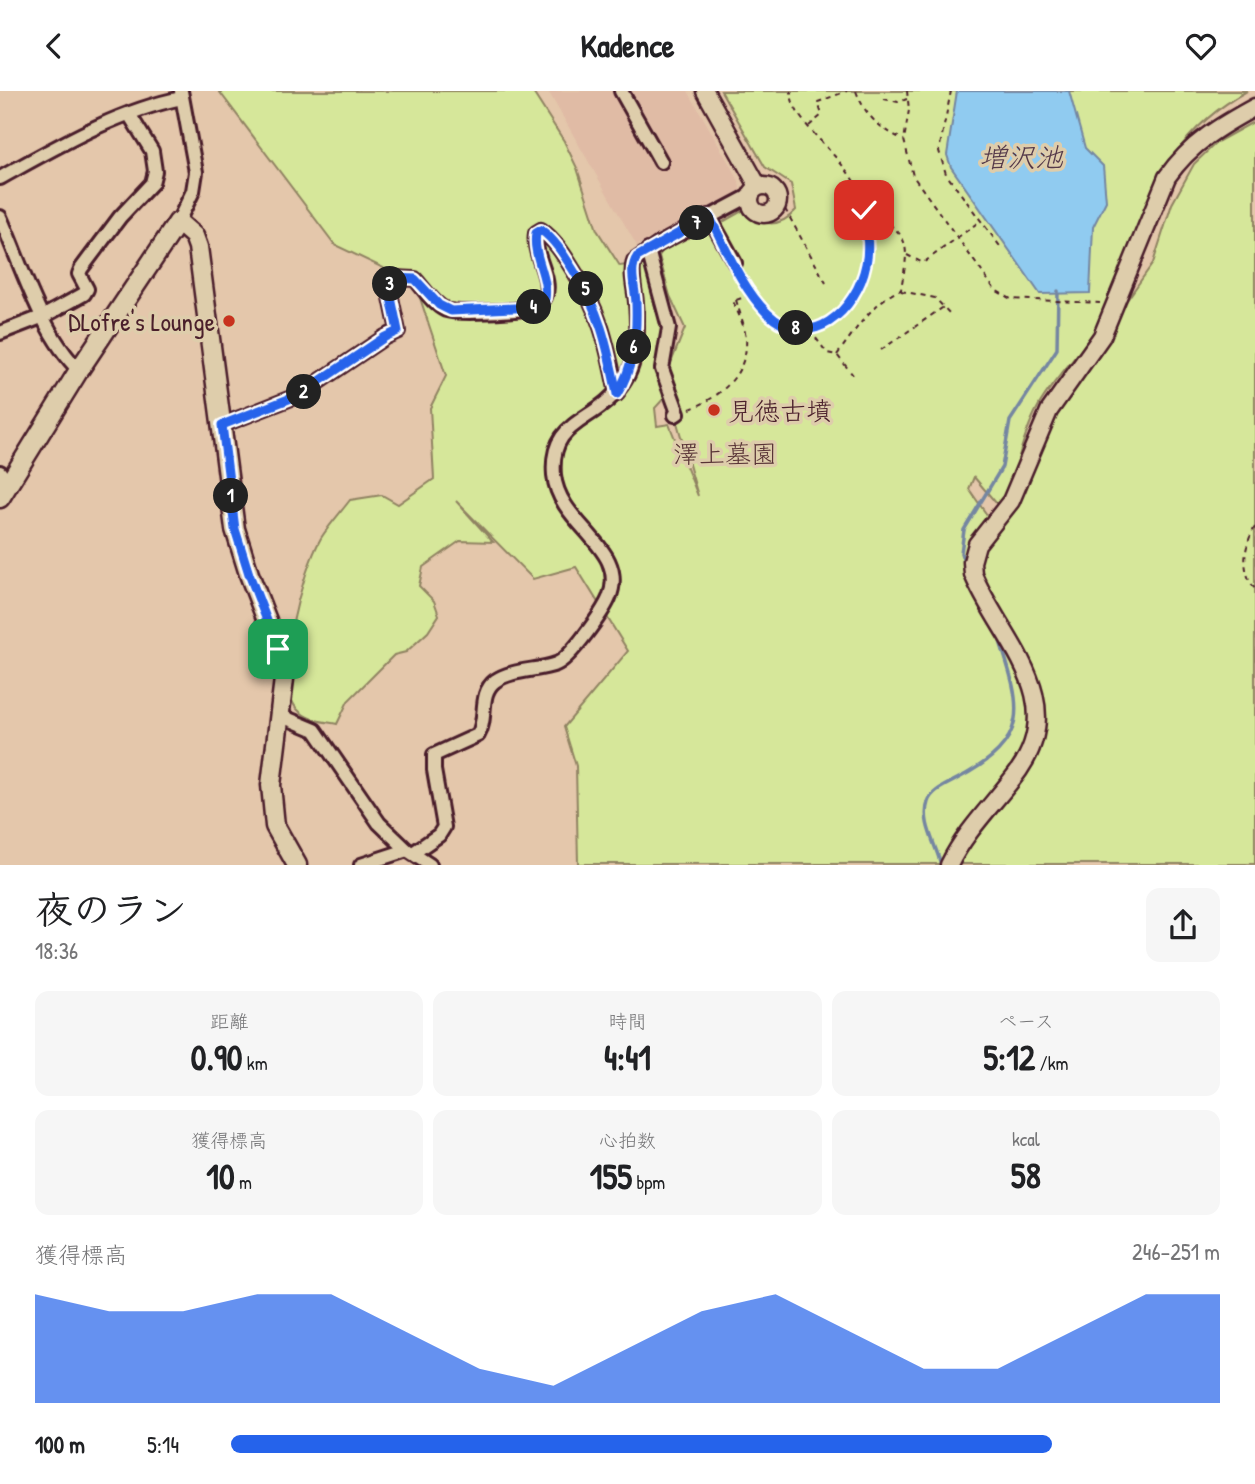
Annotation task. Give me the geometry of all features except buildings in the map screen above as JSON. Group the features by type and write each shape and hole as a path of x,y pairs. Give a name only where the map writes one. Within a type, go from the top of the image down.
{"main road":[{"path":"3,485 178,222 194,236 198,247 235,529 280,659 284,679 271,785 275,826 297,865"}],"street":[{"path":"621,91 662,162"},
{"path":"361,865 410,851 439,835 444,827 433,770 435,755 478,734 487,691 497,679 562,661 610,597 610,563 600,546 562,505 555,488 556,443 562,433 597,412 617,394 628,377 633,355 636,313 633,265 637,257 754,191 705,91"},
{"path":"0,178 89,131 181,94 196,171 193,191 178,222"},
{"path":"949,865 970,829 1024,763 1034,738 1037,717 1035,697 1025,667 973,574 972,562 977,544 1011,501 1049,411 1098,342 1167,177 1185,154 1208,133 1255,107"},
{"path":"0,333 44,316 84,294 87,289 79,274 80,269 120,217 152,183 155,170 152,151 129,114"},
{"path":"0,216 64,356 79,370"},
{"path":"709,216 734,263"},
{"path":"222,425 299,395 398,331 389,288 395,278 415,279 439,305 451,311 527,309 540,304 545,299 547,286 535,242 536,233 541,230 564,255 595,305 604,329 617,394"},
{"path":"648,250 669,328 662,369 677,414"},
{"path":"279,715 315,730 371,813 410,851 430,865"}],"path":[{"path":"734,263 766,312 790,327 809,329 836,318 845,310 861,280 867,246 864,210 856,184 840,159 796,110 791,91"},
{"path":"809,126 822,115 818,102 847,91"},
{"path":"856,91 867,115 877,125 904,140"},
{"path":"907,91 904,140 913,176 996,290 1011,299 1097,303"},
{"path":"951,91 939,151 941,160 946,174 1002,249"},
{"path":"884,99 898,101 908,98"},
{"path":"856,184 865,191 875,213 899,232 906,254 901,291"},
{"path":"785,209 826,283"},
{"path":"906,254 923,263 981,220"},
{"path":"836,355 863,322 893,293 901,291 935,298 951,315"},
{"path":"677,414 722,394 739,370 746,343 743,326 733,301 752,294"},
{"path":"881,350 945,306"},
{"path":"790,327 793,312"},
{"path":"809,329 827,353 836,355 853,375"},
{"path":"1255,527 1249,536 1245,577 1255,589"}],"shaded area":[{"path":"548,91 688,91 739,181 740,191 637,246"}],"green space":[{"name":"澤上墓園","path":"219,91 532,91 564,141 577,168 597,230 620,266 648,262 665,328 666,396 655,408 657,426 669,424 698,496 676,419 684,414 668,370 685,328 670,296 659,256 663,250 710,224 712,228 746,209 758,220 771,223 784,220 796,210 791,184 765,167 721,91 1247,91 1206,120 1174,155 1161,176 1140,220 1105,313 1093,334 1046,394 1033,416 1020,451 1007,501 1049,411 1153,263 1172,204 1194,164 1217,142 1255,121 1255,864 578,864 576,766 564,727 628,651 576,567 533,579 456,501 493,542 460,541 423,567 419,586 434,601 439,615 428,632 406,652 394,655 348,701 337,724 316,720 301,713 290,694 288,650 292,624 314,553 324,533 350,500 382,495 398,504 434,479 430,408 446,376 415,283 335,245","holes":["974,477 1002,510 1000,515 987,515 969,489"]}],"water":[{"name":"増沢池","path":"957,91 1069,91 1085,148 1103,166 1106,201 1093,227 1090,293 1040,294 951,167 947,155"}],"waterway":[{"path":"965,565 961,553 964,530 1002,467 1010,421 1057,349 1058,291"},
{"path":"941,865 926,818 930,798 940,788 982,764 999,750 1010,735 1015,719 1012,682 998,635"}],"place":[{"name":"DLofre's Lounge","path":"229,321"},
{"name":"見徳古墳","path":"714,410"}],"route":[{"path":"278,649 235,529 222,425 299,395 350,359 398,331 389,288 395,278 415,279 445,310 534,307 545,299 547,286 537,258 535,242 536,233 541,230 564,255 595,305 604,329 617,394 628,377 633,355 636,325 633,265 637,257 709,216 746,284 766,312 791,328 809,329 836,318 845,310 857,291 867,263 864,210"}]}
